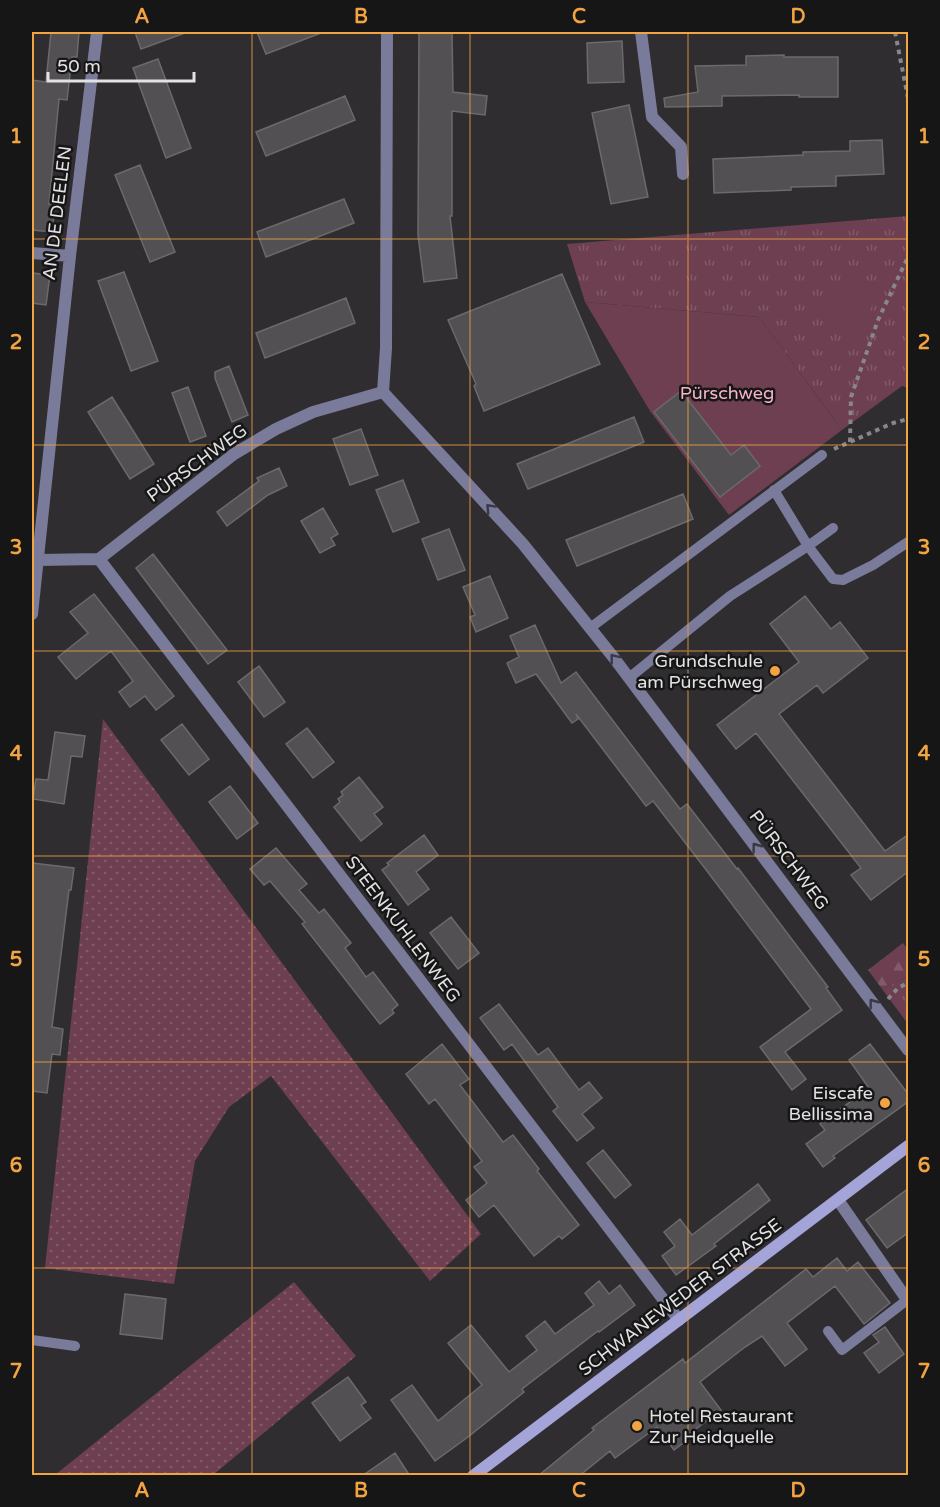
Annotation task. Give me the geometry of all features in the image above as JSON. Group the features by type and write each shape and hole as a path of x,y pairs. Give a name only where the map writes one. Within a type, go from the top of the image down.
{"main road":[{"name":"SCHWANEWEDER STRASSE","path":"473,1476 909,1146"}],"street":[{"name":"AN DE DEELEN","path":"32,614 70,256 97,32"},
{"path":"382,392 386,338 387,32"},
{"path":"641,32 652,117 681,147 683,174"},
{"path":"32,253 70,256"},
{"name":"PÜRSCHWEG","path":"99,559 234,454 267,434 313,412 382,392 523,544 590,627 909,1050"},
{"path":"38,560 99,559"},
{"name":"STEENKUHLENWEG","path":"99,559 679,1320"},
{"path":"838,1200 908,1300"}],"lane":[{"path":"590,627 822,455"},
{"path":"774,490 808,546 833,579 843,580 873,565 909,542"},
{"path":"629,678 730,596 833,528"},
{"path":"828,1331 842,1350 908,1300"},
{"path":"32,1340 75,1346"}],"path":[{"path":"895,32 909,98"},
{"path":"850,442 851,397 878,320 909,257"},
{"path":"822,455 893,423 909,419"},
{"path":"878,1009 898,988 909,983"}],"green space":[{"path":"908,216 908,388 902,386 842,430 759,317 585,302 567,244"},
{"path":"852,280 875,283 877,289 865,328 852,334 838,331 834,325 831,307 836,281"},
{"name":"Pürschweg","path":"585,302 759,317 842,430 729,515 650,411"},
{"path":"103,719 481,1234 430,1281 271,1076 229,1107 195,1161 174,1284 45,1268"},
{"path":"903,943 908,950 908,976 882,989 868,970"},
{"path":"908,976 908,1024 882,989"},
{"path":"294,1282 356,1356 213,1475 55,1475"}],"building":[{"path":"51,32 79,32 77,57 72,57 67,100 59,99 49,204 55,205 52,232 32,230 32,80 46,82"},
{"path":"135,32 185,32 185,33 141,49"},
{"path":"257,32 321,32 321,33 266,54"},
{"path":"419,32 452,32 453,92 487,96 485,115 452,111 452,216 450,216 457,278 424,282 418,235"},
{"path":"622,41 624,82 588,83 587,43"},
{"path":"784,55 784,57 838,57 838,97 722,96 722,106 665,107 664,98 698,92 695,66 746,65 746,56"},
{"path":"158,59 191,148 166,158 133,68"},
{"path":"345,96 355,120 266,156 256,132"},
{"path":"629,105 648,197 611,204 592,113"},
{"path":"882,140 884,174 836,176 836,186 714,193 713,159 850,151 850,141"},
{"path":"140,165 175,252 150,262 115,175"},
{"path":"344,199 354,223 266,257 257,232"},
{"path":"124,272 158,361 131,371 98,281"},
{"path":"32,273 50,275 46,305 32,303"},
{"path":"562,274 600,364 484,411 474,386 476,384 448,320"},
{"path":"346,298 355,323 265,358 256,333"},
{"path":"229,366 248,415 232,422 215,378 215,372"},
{"path":"188,387 206,436 190,442 172,393"},
{"path":"681,391 731,455 744,445 760,466 720,497 654,412"},
{"path":"112,397 154,464 130,479 88,412"},
{"path":"634,417 644,442 528,489 517,464"},
{"path":"361,429 378,475 350,485 333,439"},
{"path":"279,468 287,486 268,495 227,526 217,512 259,481 257,478"},
{"path":"403,480 419,522 393,532 376,490"},
{"path":"683,494 693,519 577,566 566,540"},
{"path":"323,508 338,534 331,538 335,545 320,553 301,521"},
{"path":"449,529 465,570 438,580 422,539"},
{"path":"153,554 227,650 208,664 136,568"},
{"path":"490,576 508,618 476,632 470,617 475,615 463,587"},
{"path":"94,594 174,696 156,710 145,696 130,707 119,692 133,681 111,651 76,679 58,657 88,633 70,612"},
{"path":"805,596 831,629 840,622 868,658 823,693 817,685 779,714 885,851 909,834 909,871 871,900 851,875 861,868 756,733 736,749 717,725 799,662 770,624"},
{"path":"535,625 561,683 576,672 680,809 687,804 738,868 828,987 826,988 842,1010 785,1052 806,1079 792,1090 760,1047 811,1009 653,801 646,806 576,714 578,719 572,723 536,674 516,683 507,663 519,657 510,636"},
{"path":"259,666 285,702 264,717 238,682"},
{"path":"182,724 209,759 189,775 161,740"},
{"path":"307,728 334,762 313,778 286,744"},
{"path":"55,732 85,736 82,757 71,756 64,804 33,799 36,779 48,780"},
{"path":"359,777 383,807 374,814 382,824 361,841 334,807 340,802 338,799 343,795 341,792"},
{"path":"230,786 258,823 237,839 209,802"},
{"path":"424,835 438,855 416,872 429,889 408,905 382,870 389,865 387,863"},
{"path":"276,848 307,884 299,890 319,913 324,909 351,943 345,948 366,977 373,972 398,1005 392,1010 394,1013 380,1024 302,924 305,922 270,881 264,885 250,869"},
{"path":"32,863 74,868 71,890 69,890 52,1027 63,1029 60,1055 52,1054 47,1093 32,1091"},
{"path":"451,917 479,953 458,969 430,933"},
{"path":"499,1004 538,1055 548,1048 579,1090 589,1082 602,1098 582,1114 594,1128 577,1141 553,1111 558,1107 512,1044 504,1050 480,1018"},
{"path":"442,1044 469,1079 460,1085 503,1142 513,1135 539,1169 537,1171 579,1225 562,1239 559,1236 534,1256 494,1205 479,1217 466,1200 487,1183 474,1167 482,1161 435,1099 429,1104 406,1074"},
{"path":"870,1044 909,1095 909,1101 833,1156 835,1158 823,1167 806,1144 825,1130 820,1124 869,1088 849,1060"},
{"path":"603,1150 631,1185 615,1198 587,1163"},
{"path":"758,1184 770,1200 714,1244 716,1246 676,1275 662,1256 675,1246 664,1232 680,1219 692,1235"},
{"path":"909,1188 909,1232 887,1248 866,1220"},
{"path":"837,1258 847,1271 858,1262 890,1303 864,1324 835,1286 787,1323 807,1349 785,1366 762,1336 700,1382 721,1410 688,1435 690,1438 674,1450 657,1427 615,1458 610,1451 579,1476 538,1476 594,1430 592,1428 683,1359 685,1363 806,1269 813,1277"},
{"path":"599,1281 609,1294 620,1285 635,1305 522,1389 524,1392 435,1461 391,1400 412,1385 438,1421 482,1385 448,1343 471,1325 509,1372 537,1350 526,1336 545,1321 555,1334 594,1305 585,1293"},
{"path":"125,1294 166,1299 162,1339 120,1334"},
{"path":"885,1327 904,1354 879,1373 864,1353 879,1342 873,1335"},
{"path":"348,1377 366,1402 361,1405 371,1418 340,1441 312,1403"},
{"path":"395,1453 410,1476 362,1476"}],"place":[{"name":"Grundschule am Pürschweg","path":"775,671"},
{"name":"Eiscafe Bellissima","path":"885,1103"},
{"name":"Hotel Restaurant Zur Heidquelle","path":"637,1426"}]}
